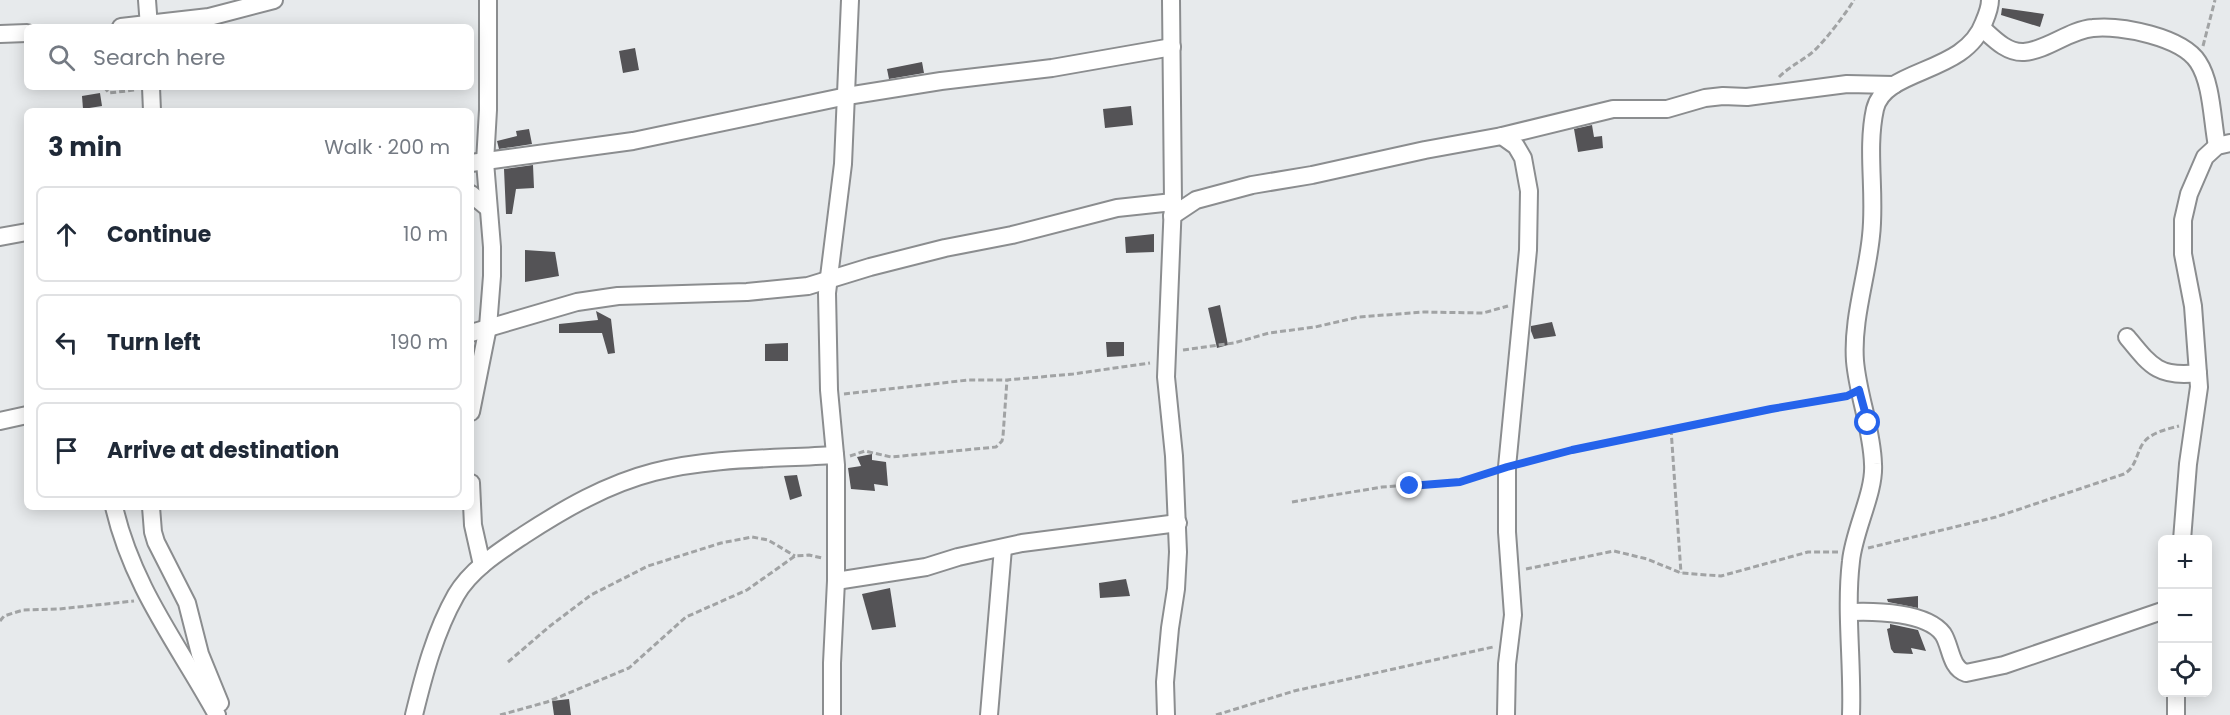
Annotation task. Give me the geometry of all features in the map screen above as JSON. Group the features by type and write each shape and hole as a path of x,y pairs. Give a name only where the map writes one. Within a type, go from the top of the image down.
{"street":[{"path":"147,0 149,24"},
{"path":"162,24 209,17 274,0"},
{"path":"474,397 488,327 492,247 488,208 478,163 488,110 488,0"},
{"path":"832,715 836,581 836,460 826,318 828,280 843,164 850,0"},
{"path":"1166,715 1165,682 1176,589 1178,523 1166,376 1173,178 1171,0"},
{"path":"1851,715 1852,552 1872,482 1874,465 1855,358 1857,319 1872,234 1872,124 1880,98 1894,85 1942,64 1965,50 1982,28 1990,0"},
{"path":"1982,28 2008,50 2024,52 2093,28 2126,30 2168,39 2190,51 2198,62 2208,87 2224,144 2205,157 2197,172 2182,220 2183,254 2193,306 2198,373 2182,535"},
{"path":"0,34 24,33"},
{"path":"478,163 633,141 847,96 1052,68 1172,47"},
{"path":"474,332 577,302 618,296 786,289 945,248 1012,235 1117,208 1172,209 1210,195 1252,184 1312,175 1502,136 1613,109 1667,109 1705,98 1747,97 1847,84 1894,85"},
{"path":"151,90 152,108"},
{"path":"1502,136 1516,146 1523,158 1529,191 1524,302 1507,467 1507,532 1514,615 1507,664 1506,715"},
{"path":"1173,178 1188,190 1210,195"},
{"path":"474,196 488,208"},
{"path":"0,237 24,233"},
{"path":"2127,337 2148,363 2158,369 2182,375 2198,373"},
{"path":"0,421 24,416"},
{"path":"414,715 440,629 457,593 482,565 560,512 604,490 653,472 699,464 836,460"},
{"path":"115,510 126,549 147,597 218,715"},
{"path":"151,510 154,536 187,603 200,654 224,715"},
{"path":"472,510 473,525 482,565"},
{"path":"836,581 926,567 958,557 1022,543 1178,523"},
{"path":"989,715 1003,548"},
{"path":"1850,612 1877,611 1928,622 1941,632 1955,664 1960,671 1966,673 2004,665 2158,613"},
{"path":"2176,697 2176,715"}],"path":[{"path":"1767,94 1775,81 1787,69 1815,50 1842,19 1854,0"},
{"path":"2198,62 2215,0"},
{"path":"106,90 109,93 134,90"},
{"path":"830,395 968,380 1007,380 1126,367 1269,333 1322,326 1359,317 1424,312 1483,312 1524,302"},
{"path":"836,460 865,451 891,457 996,447 1002,441 1003,436 1007,380"},
{"path":"1292,502 1382,487 1460,482 1572,450 1771,409 1847,396 1859,390"},
{"path":"1512,572 1614,551 1647,559 1682,573 1721,576 1808,552 1852,552 1996,517 2124,474 2130,471 2145,441 2156,434 2195,421"},
{"path":"1671,429 1682,573"},
{"path":"508,662 591,595 648,566 721,543 752,537 768,540 795,556"},
{"path":"500,715 548,702 629,668 686,617 747,590 795,556 809,555 835,561"},
{"path":"0,621 4,616 23,610 126,603 147,597"},
{"path":"1216,715 1294,691 1510,643"}],"building":[{"path":"2002,8 2044,14 2040,27 2001,15"},
{"path":"635,48 639,70 623,73 619,51"},
{"path":"922,62 924,73 889,79 887,69"},
{"path":"100,93 102,106 83,108 82,96"},
{"path":"1131,106 1133,125 1105,128 1103,109"},
{"path":"1592,125 1594,137 1602,136 1603,148 1578,152 1574,129"},
{"path":"529,129 532,144 499,149 497,141 517,136 516,131"},
{"path":"533,165 534,188 516,189 512,214 506,214 504,169"},
{"path":"1154,234 1154,252 1126,253 1125,237"},
{"path":"525,250 555,252 559,276 525,282"},
{"path":"1220,305 1228,345 1217,348 1208,308"},
{"path":"596,311 611,319 615,353 608,354 602,333 559,333 559,324 598,320"},
{"path":"1552,322 1556,336 1534,339 1531,326"},
{"path":"1106,342 1124,342 1124,356 1107,357"},
{"path":"788,343 788,361 765,361 765,344"},
{"path":"872,454 872,460 886,462 888,486 874,484 875,491 851,489 848,468 861,466 857,457"},
{"path":"797,475 802,496 790,500 784,476"},
{"path":"1126,579 1130,596 1100,598 1099,583"},
{"path":"890,588 896,627 872,630 862,594"},
{"path":"1918,596 1918,608 1888,602 1887,599"},
{"path":"1890,624 1918,630 1926,651 1911,648 1913,654 1894,653 1887,629 1890,628"},
{"path":"569,699 571,715 554,715 552,701"}],"route":[{"path":"1410,486 1460,482 1572,450 1611,444 1671,429 1771,409 1847,396 1859,390 1868,423"}]}
